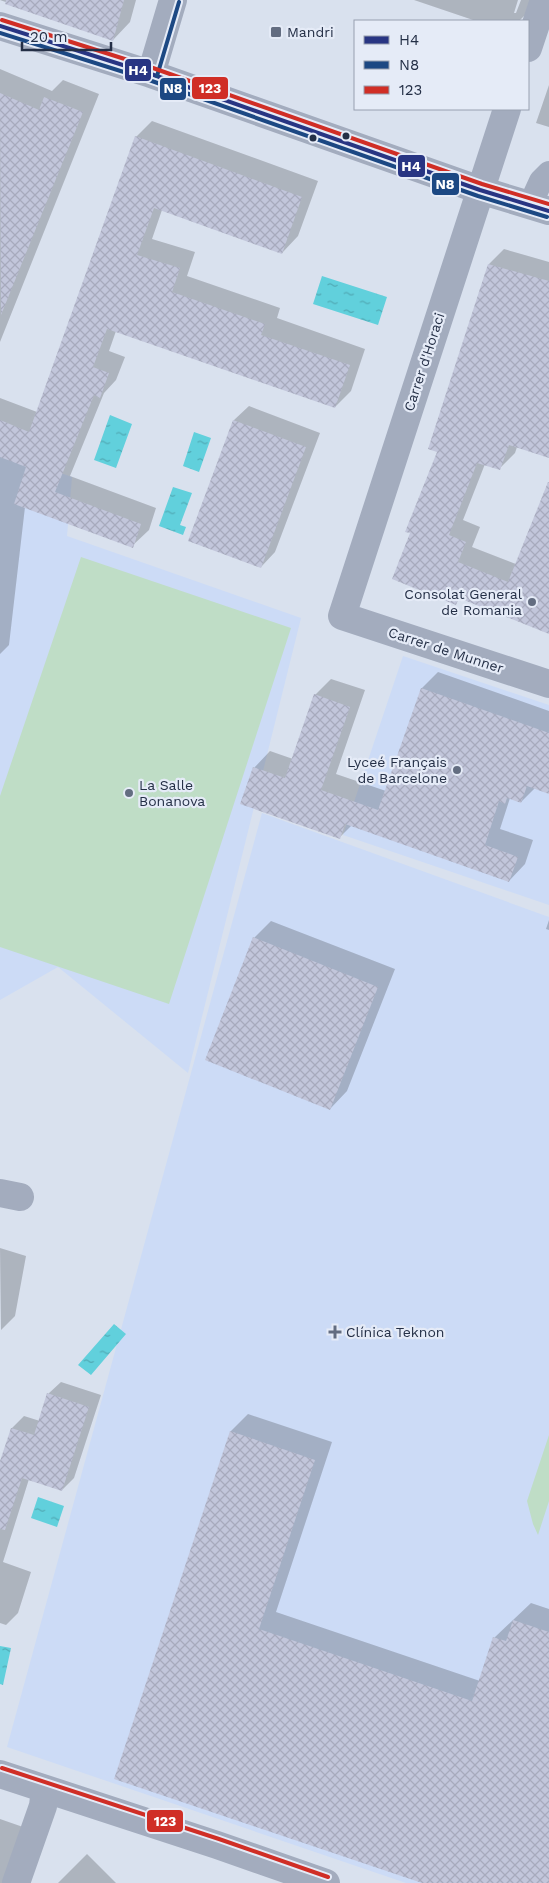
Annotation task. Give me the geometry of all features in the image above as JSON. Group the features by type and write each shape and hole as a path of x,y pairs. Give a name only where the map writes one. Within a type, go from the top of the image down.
{"street":[{"path":"151,74 173,0"},
{"path":"529,45 544,0"},
{"path":"0,26 151,74 480,190 540,208 541,181 549,173"},
{"name":"Carrer d'Horaci","path":"342,616 508,110"},
{"name":"Carrer de Munner","path":"342,616 549,684"},
{"path":"0,1774 326,1883"},
{"path":"16,1883 43,1806 45,1789"}],"shaded area":[{"name":"La Salle Bonanova","path":"0,456 15,457 72,477 67,536 301,618 188,1073 58,967 0,1000"},
{"name":"Lyceé Français de Barcelone","path":"403,656 549,705 549,905 343,835"},
{"name":"Clínica Teknon","path":"262,813 549,917 549,1883 406,1883 7,1747"}],"green space":[{"name":"La Salle Bonanova","path":"81,557 291,628 169,1004 0,947 0,796"},
{"path":"549,1435 549,1501 538,1535 527,1501"}],"water":[{"path":"322,276 387,297 378,325 313,304"},
{"path":"110,415 132,424 116,468 94,460"},
{"path":"194,432 211,438 199,472 183,466"},
{"path":"173,487 192,493 180,525 186,527 183,535 159,526"},
{"path":"114,1324 126,1334 91,1375 78,1365"},
{"path":"38,1497 64,1506 57,1527 31,1518"},
{"path":"0,1646 11,1648 3,1685 0,1684"}],"building":[{"path":"6,0 124,0 113,41 5,4"},
{"path":"0,93 39,110 44,97 83,112 1,315"},
{"path":"135,136 302,197 282,254 154,208 137,255 180,268 172,292 265,324 261,335 350,365 335,408 107,329 93,367 109,373 100,398 94,395 55,492 141,524 133,548 14,504 26,467 0,457 0,420 29,432"},
{"path":"488,264 549,281 549,458 509,445 500,470 477,463 449,535 466,542 458,562 508,582 549,482 549,634 459,598 456,605 392,579 410,533 405,532 437,452 428,449"},
{"path":"233,420 306,447 261,568 188,541"},
{"name":"Lyceé Français de Barcelone","path":"421,688 549,733 549,794 527,786 521,803 507,798 505,804 499,801 485,845 518,857 509,882 345,824 340,839 240,804 253,767 285,778 314,694 350,707 321,790 378,810"},
{"path":"253,937 378,987 330,1110 205,1060"},
{"path":"47,1393 89,1407 62,1491 22,1478 5,1530 0,1529 0,1461 11,1428 34,1435"},
{"path":"230,1431 315,1460 259,1629 472,1701 493,1637 506,1641 513,1620 549,1632 549,1883 422,1883 114,1779"}],"transit line":[{"name":"N8","path":"157,76 179,2"},
{"name":"123","path":"2,20 153,68 482,184 549,204"},
{"name":"H4","path":"0,26 151,74 480,190 549,211"},
{"name":"N8","path":"0,33 149,80 478,196 547,217"},
{"name":"123","path":"2,1768 328,1877"}],"place":[{"name":"Mandri","path":"276,32"},
{"name":"Consolat General de Romania","path":"532,602"},
{"name":"Lyceé Français de Barcelone","path":"457,770"},
{"name":"La Salle Bonanova","path":"129,793"},
{"name":"Clínica Teknon","path":"335,1332"}]}
